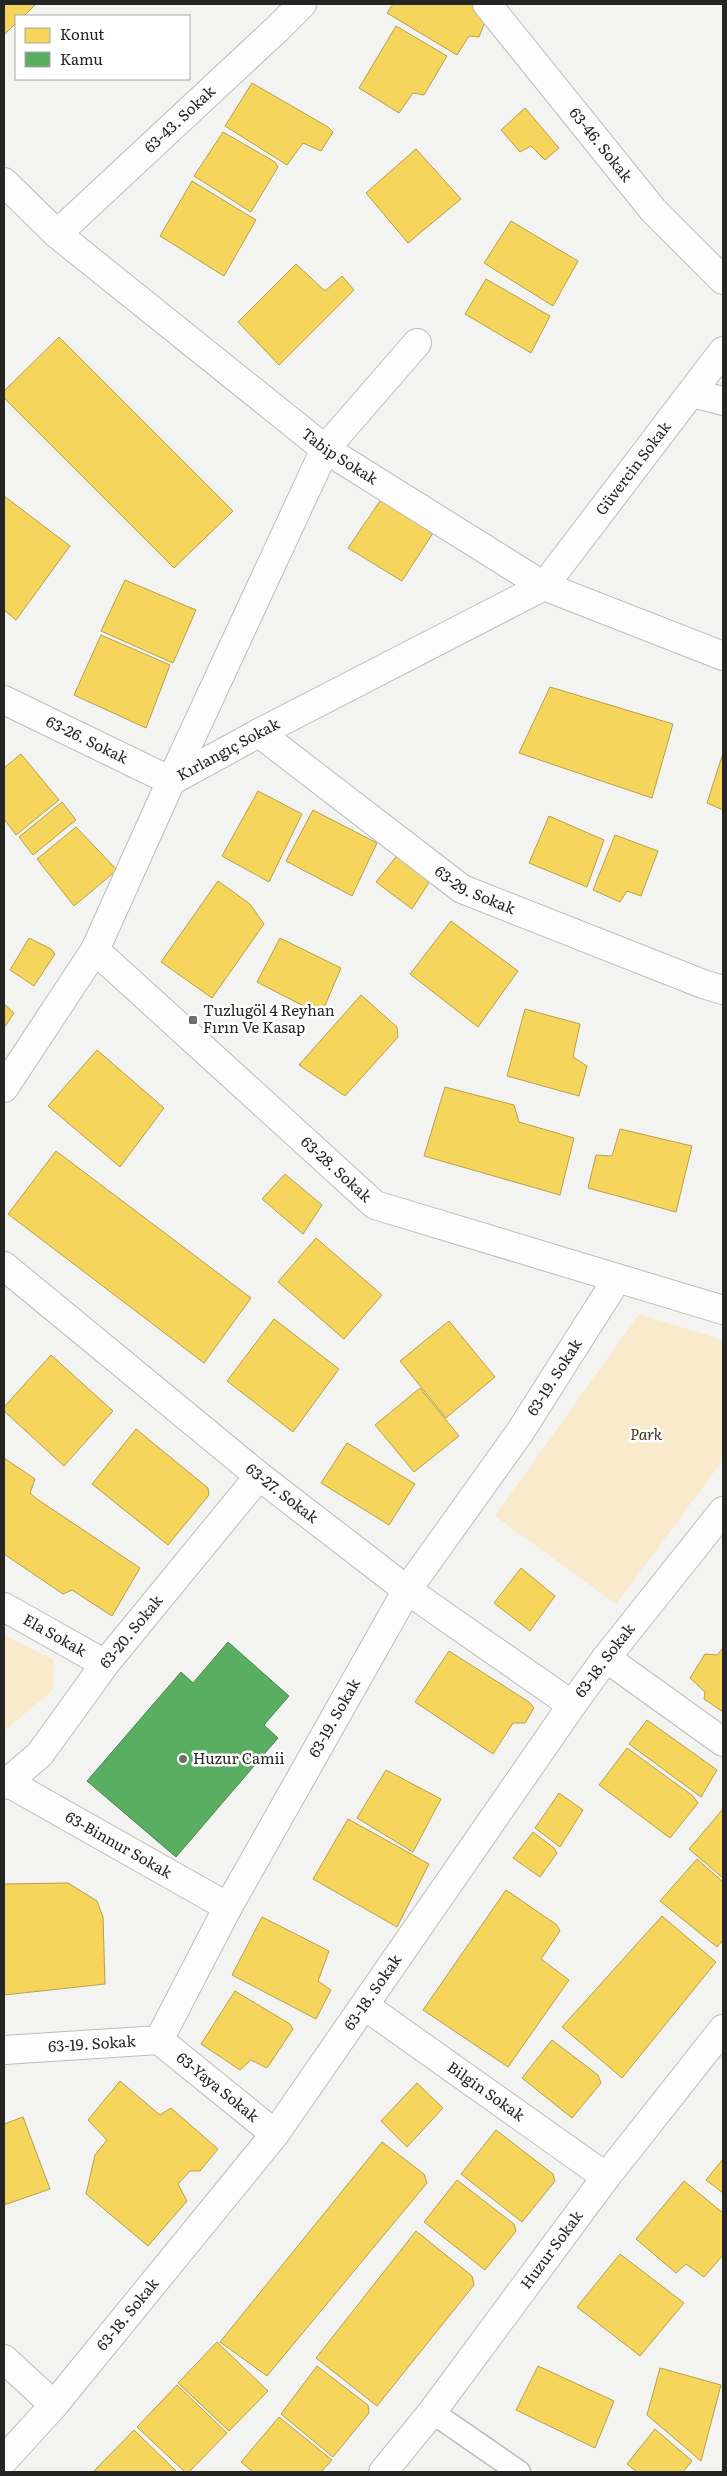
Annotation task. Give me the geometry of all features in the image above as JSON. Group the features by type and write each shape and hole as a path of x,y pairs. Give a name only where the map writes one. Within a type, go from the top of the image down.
{"street":[{"name":"63-43. Sokak","path":"57,234 302,4"},
{"name":"63-46. Sokak","path":"487,4 653,210 723,280"},
{"name":"Tabip Sokak","path":"4,182 57,234 324,448 544,586 723,656"},
{"path":"171,782 324,448 417,343"},
{"name":"Güvercin Sokak","path":"544,586 587,527 723,351"},
{"path":"692,393 723,401"},
{"name":"Kırlangıç Sokak","path":"4,1088 95,950 171,782 259,733 544,586"},
{"name":"63-26. Sokak","path":"4,700 171,782"},
{"name":"63-29. Sokak","path":"259,733 462,889 703,984 723,990"},
{"name":"63-28. Sokak","path":"95,950 375,1205 723,1310"},
{"name":"63-27. Sokak","path":"4,1266 259,1476 407,1590 572,1705"},
{"name":"63-19. Sokak","path":"4,2050 159,2040 228,1907 407,1590 520,1432 617,1279"},
{"name":"63-20. Sokak","path":"6,1784 40,1754 105,1664 259,1476"},
{"name":"63-18. Sokak","path":"4,2460 54,2405 276,2134 572,1705 606,1658 723,1511"},
{"name":"Ela Sokak","path":"4,1607 105,1664"},
{"path":"606,1658 723,1742"},
{"name":"63-Binnur Sokak","path":"6,1784 228,1907"},
{"name":"Bilgin Sokak","path":"365,2006 606,2177"},
{"name":"Huzur Sokak","path":"384,2472 432,2412 606,2177 723,2030"},
{"name":"63-Yaya Sokak","path":"159,2040 276,2134"},
{"path":"4,2359 54,2405"}],"lane":[{"path":"432,2412 519,2472"}],"green space":[{"name":"Park","path":"639,1314 723,1340 723,1460 616,1604 495,1516"},
{"path":"4,1635 54,1660 53,1690 4,1731"}],"building: Konut":[{"path":"4,4 36,4 25,15 15,15 15,24 4,35"},
{"path":"393,4 475,4 489,12 479,37 469,36 457,55 387,13"},
{"path":"396,26 447,56 424,95 413,93 399,113 359,88"},
{"path":"252,83 328,127 333,132 321,151 303,143 287,165 225,126"},
{"path":"525,108 559,148 545,160 531,146 520,152 501,130"},
{"path":"223,132 275,162 278,167 251,212 194,176"},
{"path":"416,149 461,199 408,243 366,193"},
{"path":"192,181 256,220 224,276 160,236"},
{"path":"511,221 578,261 553,306 484,263"},
{"path":"296,264 325,291 342,276 354,290 279,365 238,322"},
{"path":"486,279 550,316 531,353 465,314"},
{"path":"59,337 233,511 174,568 4,398 4,391"},
{"path":"4,496 70,546 16,620 4,610"},
{"path":"382,498 433,533 402,581 348,548"},
{"path":"125,580 196,610 173,663 101,631"},
{"path":"101,635 170,665 146,728 74,695"},
{"path":"550,687 673,724 652,798 519,753"},
{"path":"723,753 723,810 707,803"},
{"path":"21,754 59,800 16,835 4,819 4,768"},
{"path":"258,791 302,814 269,882 222,856"},
{"path":"62,802 76,820 33,855 19,837"},
{"path":"313,810 377,843 352,896 286,861"},
{"path":"549,816 604,840 587,887 529,863"},
{"path":"76,827 117,870 74,906 37,859"},
{"path":"615,835 658,851 641,896 627,891 620,902 593,890"},
{"path":"399,853 432,878 412,909 376,882"},
{"path":"218,881 250,904 264,924 212,998 161,962"},
{"path":"451,921 518,971 478,1027 410,974"},
{"path":"29,938 51,949 55,954 34,986 10,970"},
{"path":"280,938 341,968 321,1015 257,982"},
{"path":"361,995 397,1027 398,1037 345,1096 299,1065"},
{"path":"4,1004 14,1013 4,1028"},
{"path":"525,1009 580,1024 573,1057 587,1066 579,1096 507,1076"},
{"path":"97,1050 164,1108 120,1167 48,1106"},
{"path":"445,1087 514,1105 519,1122 574,1138 560,1195 424,1156"},
{"path":"620,1129 692,1146 676,1212 588,1188 596,1155 612,1156"},
{"path":"56,1151 251,1298 204,1363 8,1214"},
{"path":"285,1174 322,1205 303,1234 262,1199"},
{"path":"316,1238 382,1295 344,1339 278,1282"},
{"path":"274,1319 339,1369 293,1432 227,1381"},
{"path":"449,1321 495,1377 446,1418 400,1361"},
{"path":"51,1355 113,1411 64,1466 4,1411 4,1407"},
{"path":"420,1388 459,1436 414,1472 375,1425"},
{"path":"136,1429 208,1488 209,1495 168,1545 92,1484"},
{"path":"347,1443 415,1484 389,1525 321,1483"},
{"path":"4,1458 35,1479 30,1493 37,1499 140,1568 112,1616 72,1590 63,1594 4,1554"},
{"path":"521,1568 555,1596 530,1631 494,1603"},
{"path":"723,1648 723,1712 704,1699 705,1692 690,1678 705,1654 717,1655"},
{"path":"449,1651 529,1702 534,1708 525,1723 513,1723 493,1754 415,1702"},
{"path":"647,1720 717,1770 701,1797 629,1744"},
{"path":"627,1748 693,1796 698,1803 670,1838 599,1785"},
{"path":"386,1770 441,1799 413,1852 357,1818"},
{"path":"559,1793 583,1810 560,1847 535,1828"},
{"path":"723,1809 723,1878 689,1849"},
{"path":"348,1819 429,1864 397,1927 313,1879"},
{"path":"533,1832 554,1848 557,1853 540,1877 513,1858"},
{"path":"697,1859 723,1882 723,1940 717,1947 660,1901"},
{"path":"68,1883 97,1901 103,1917 105,1984 4,1995 4,1884"},
{"path":"506,1890 557,1925 560,1931 541,1959 569,1980 508,2067 423,2010"},
{"path":"662,1916 716,1962 622,2078 562,2027"},
{"path":"262,1917 329,1951 318,1981 331,1990 316,2019 232,1975"},
{"path":"235,1991 290,2024 293,2029 267,2068 251,2060 240,2070 201,2044"},
{"path":"552,2040 598,2075 601,2083 572,2118 522,2078"},
{"path":"120,2081 160,2115 171,2108 218,2149 200,2171 190,2171 178,2184 187,2201 148,2246 86,2194 95,2155 107,2140 88,2120"},
{"path":"417,2083 443,2108 407,2147 381,2121"},
{"path":"23,2117 50,2189 4,2205 4,2124"},
{"path":"496,2130 553,2174 555,2181 522,2222 461,2174"},
{"path":"382,2142 424,2174 427,2183 267,2376 220,2342"},
{"path":"723,2159 723,2193 706,2180"},
{"path":"457,2180 514,2224 516,2231 485,2270 424,2222"},
{"path":"684,2181 723,2213 723,2255 704,2277 686,2264 676,2273 636,2239"},
{"path":"416,2231 472,2276 474,2285 377,2406 316,2358"},
{"path":"620,2254 684,2303 640,2356 577,2307"},
{"path":"217,2342 268,2391 229,2431 178,2383"},
{"path":"317,2366 368,2405 369,2413 333,2457 281,2414"},
{"path":"538,2366 614,2401 595,2448 516,2410"},
{"path":"660,2368 721,2385 701,2461 647,2415"},
{"path":"177,2385 227,2433 189,2472 185,2472 137,2427"},
{"path":"279,2417 332,2460 321,2472 253,2472 241,2462"},
{"path":"655,2429 692,2461 683,2472 637,2472 627,2464"},
{"path":"134,2430 177,2472 93,2472"}],"building: Kamu":[{"name":"Huzur Camii","path":"228,1642 289,1696 264,1725 278,1738 176,1857 87,1781 181,1672 193,1683"}],"place":[{"name":"Tuzlugöl 4 Reyhan Fırın Ve Kasap","path":"193,1020"},
{"name":"Huzur Camii","path":"183,1759"}]}
